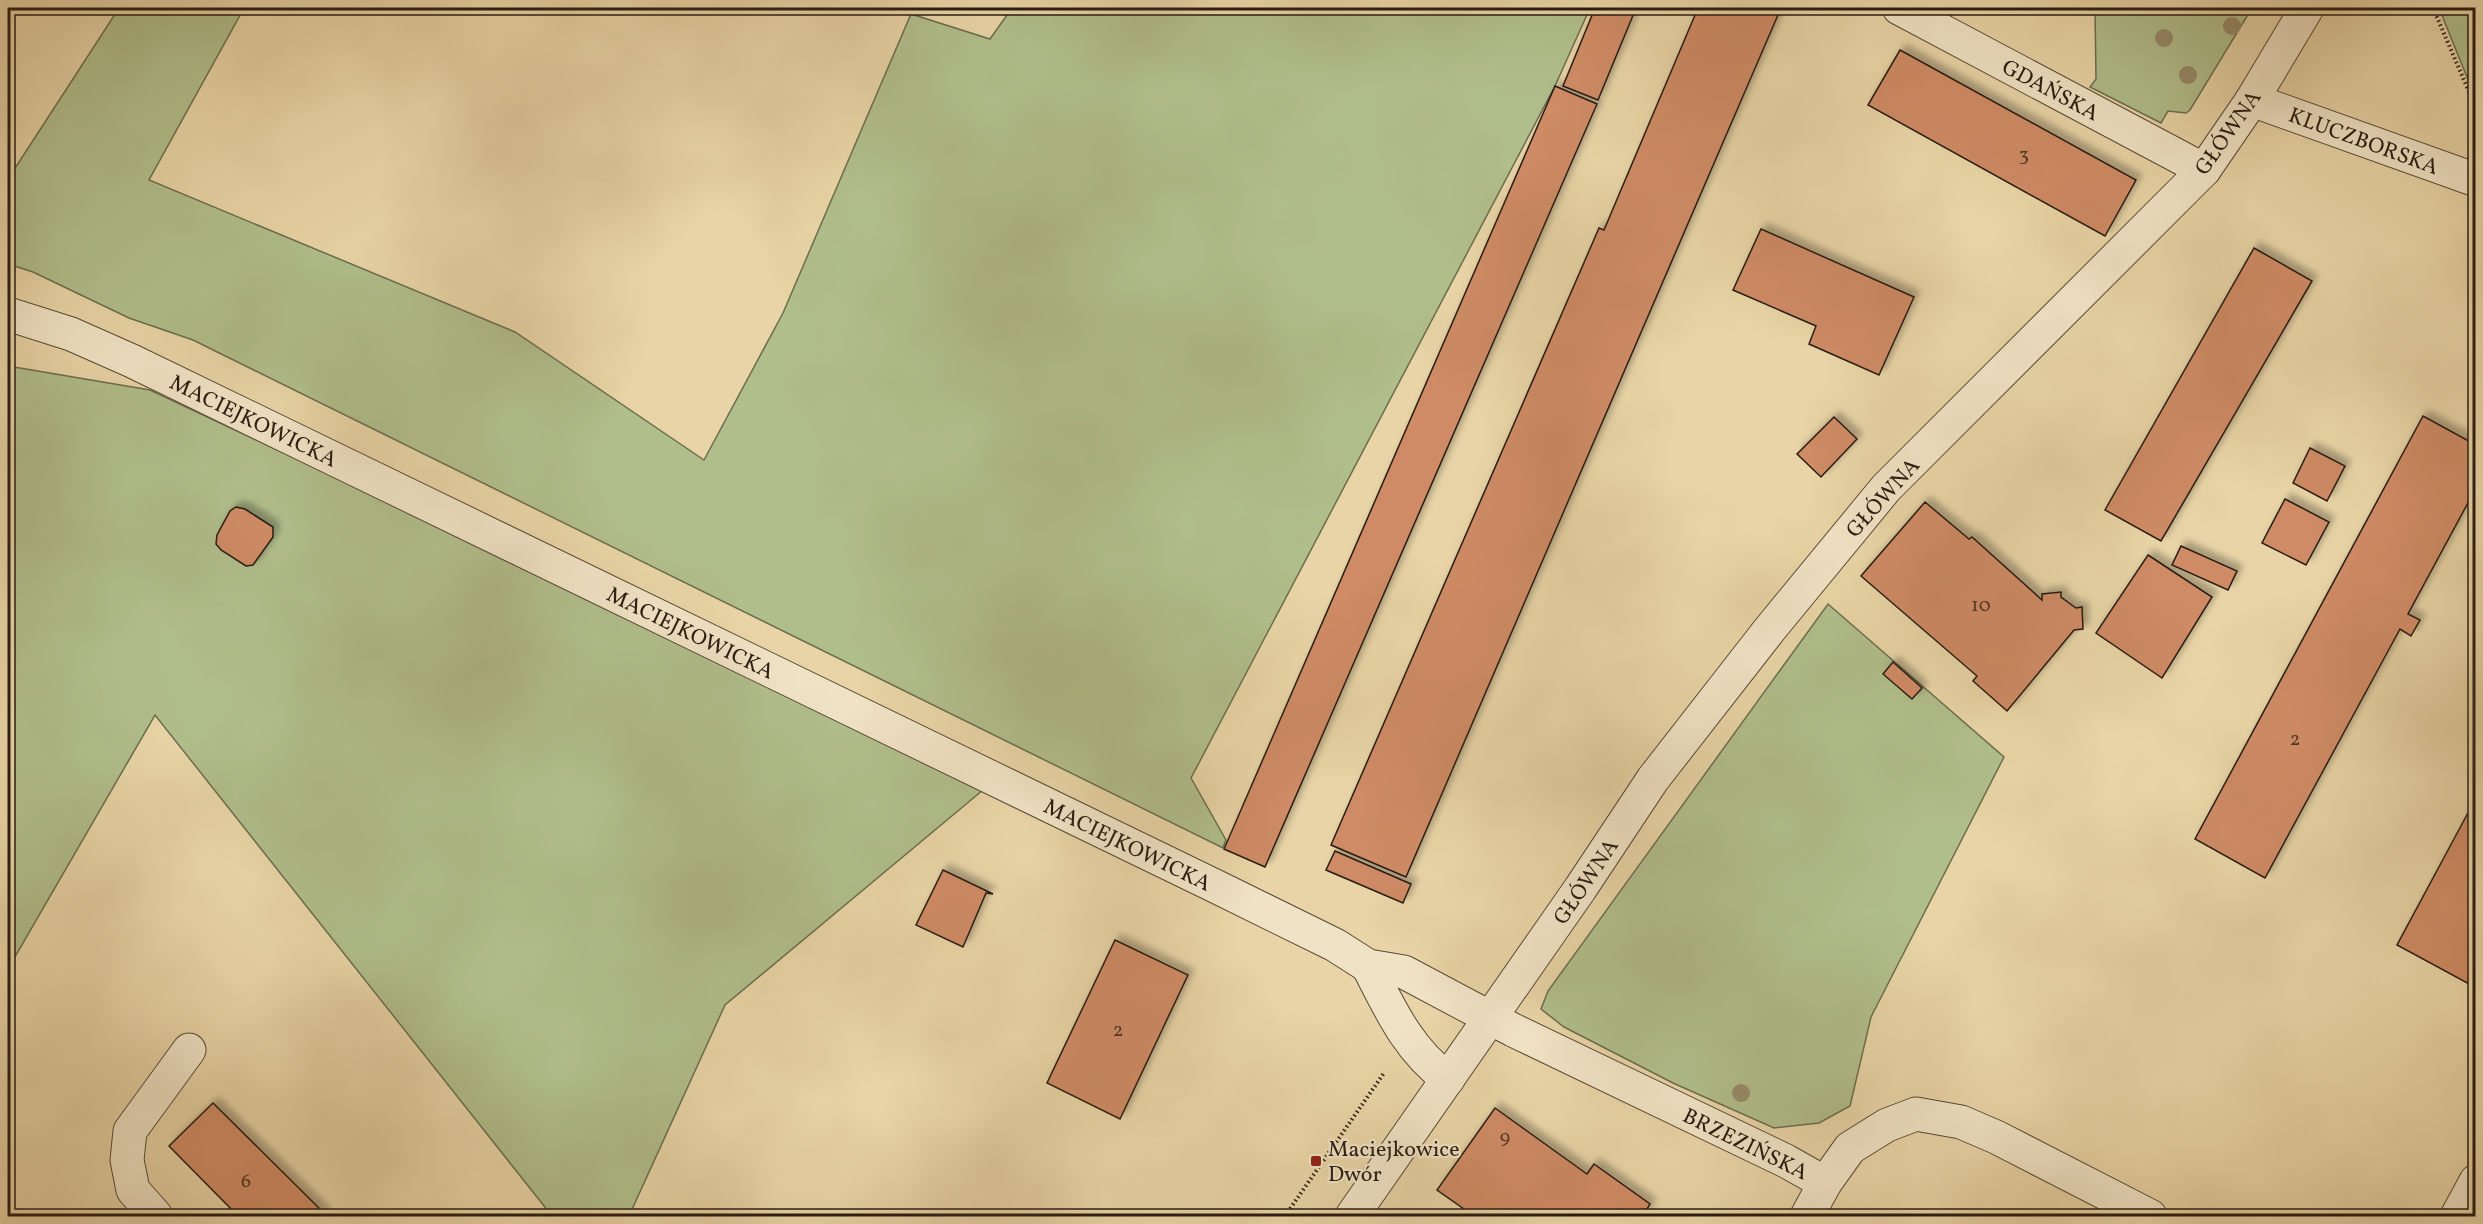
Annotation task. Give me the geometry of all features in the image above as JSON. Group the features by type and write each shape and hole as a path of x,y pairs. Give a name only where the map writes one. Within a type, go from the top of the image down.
{"street":[{"name":"GDAŃSKA","path":"1899,8 2204,170"},
{"name":"GŁÓWNA","path":"1352,1216 1491,1018 1653,779 1770,629 1886,488 2204,170 2252,100 2307,8"},
{"name":"KLUCZBORSKA","path":"2252,100 2475,180"},
{"name":"MACIEJKOWICKA","path":"8,314 71,334 132,360 1335,945 1368,966 1404,972 1491,1018"},
{"name":"MACIEJKOWICKA","path":"1368,966 1407,1040 1428,1064 1448,1079"},
{"name":"BRZEZIŃSKA","path":"1491,1018 1825,1183 1850,1148 1887,1125 1916,1114 1961,1122 1996,1137 2150,1216"},
{"path":"156,1216 133,1190 127,1160 130,1131 189,1050"},
{"path":"2457,1216 2475,1181"},
{"path":"1807,1216 1825,1183"}],"path":[{"path":"2433,8 2475,108"},
{"path":"1285,1216 1382,1079 1386,1068"}],"green space":[{"path":"119,8 244,8 149,180 515,332 704,460 783,313 911,14 990,39 1012,8 1590,8 1555,86 1191,778 1226,840 1223,848 193,340 129,318 33,272 8,264 8,179"},
{"path":"2095,8 2252,8 2190,110 2186,113 2168,111 2161,123 2090,87 2096,79"},
{"path":"2439,8 2475,8 2475,97"},
{"path":"8,366 150,390 989,785 725,1005 629,1216 552,1216 155,715 8,969"},
{"path":"1828,604 2004,757 1871,1017 1850,1106 1819,1123 1774,1128 1673,1083 1564,1027 1541,1009 1548,991"}],"building":[{"path":"1595,8 1636,8 1598,100 1563,86"},
{"path":"1698,8 1781,8 1406,877 1331,845 1599,228 1604,230"},
{"path":"1900,50 2136,180 2105,236 1868,105"},
{"path":"1555,86 1597,104 1265,867 1224,849"},
{"path":"1761,229 1914,297 1879,375 1809,344 1816,326 1733,290"},
{"path":"2254,248 2312,281 2161,541 2105,510"},
{"path":"2423,416 2476,445 2476,488 2408,614 2420,620 2411,636 2400,629 2265,878 2195,839"},
{"path":"1834,417 1857,439 1821,477 1797,454"},
{"path":"2310,448 2345,466 2327,501 2293,483"},
{"path":"2285,499 2329,522 2306,565 2262,543"},
{"path":"1925,502 1969,539 1972,537 2042,600 2042,594 2061,592 2061,597 2076,608 2082,607 2083,629 2074,630 2007,711 1973,681 1977,676 1861,576"},
{"path":"236,507 245,509 273,527 273,537 253,565 246,566 221,550 216,544 217,535 230,511"},
{"path":"2181,546 2237,571 2228,590 2172,565"},
{"path":"2148,555 2212,597 2162,678 2096,633"},
{"path":"1893,662 1922,688 1912,699 1883,674"},
{"path":"2476,798 2476,976 2471,985 2397,945"},
{"path":"1335,851 1411,884 1403,903 1326,870"},
{"path":"943,870 993,894 986,893 963,947 916,925"},
{"path":"1115,940 1188,975 1120,1119 1047,1083"},
{"path":"213,1103 325,1214 323,1216 238,1216 169,1146"},
{"path":"1495,1108 1587,1174 1594,1164 1650,1204 1644,1214 1648,1216 1474,1216 1437,1190"}],"place":[{"name":"Maciejkowice Dwór","path":"1316,1161"}]}
